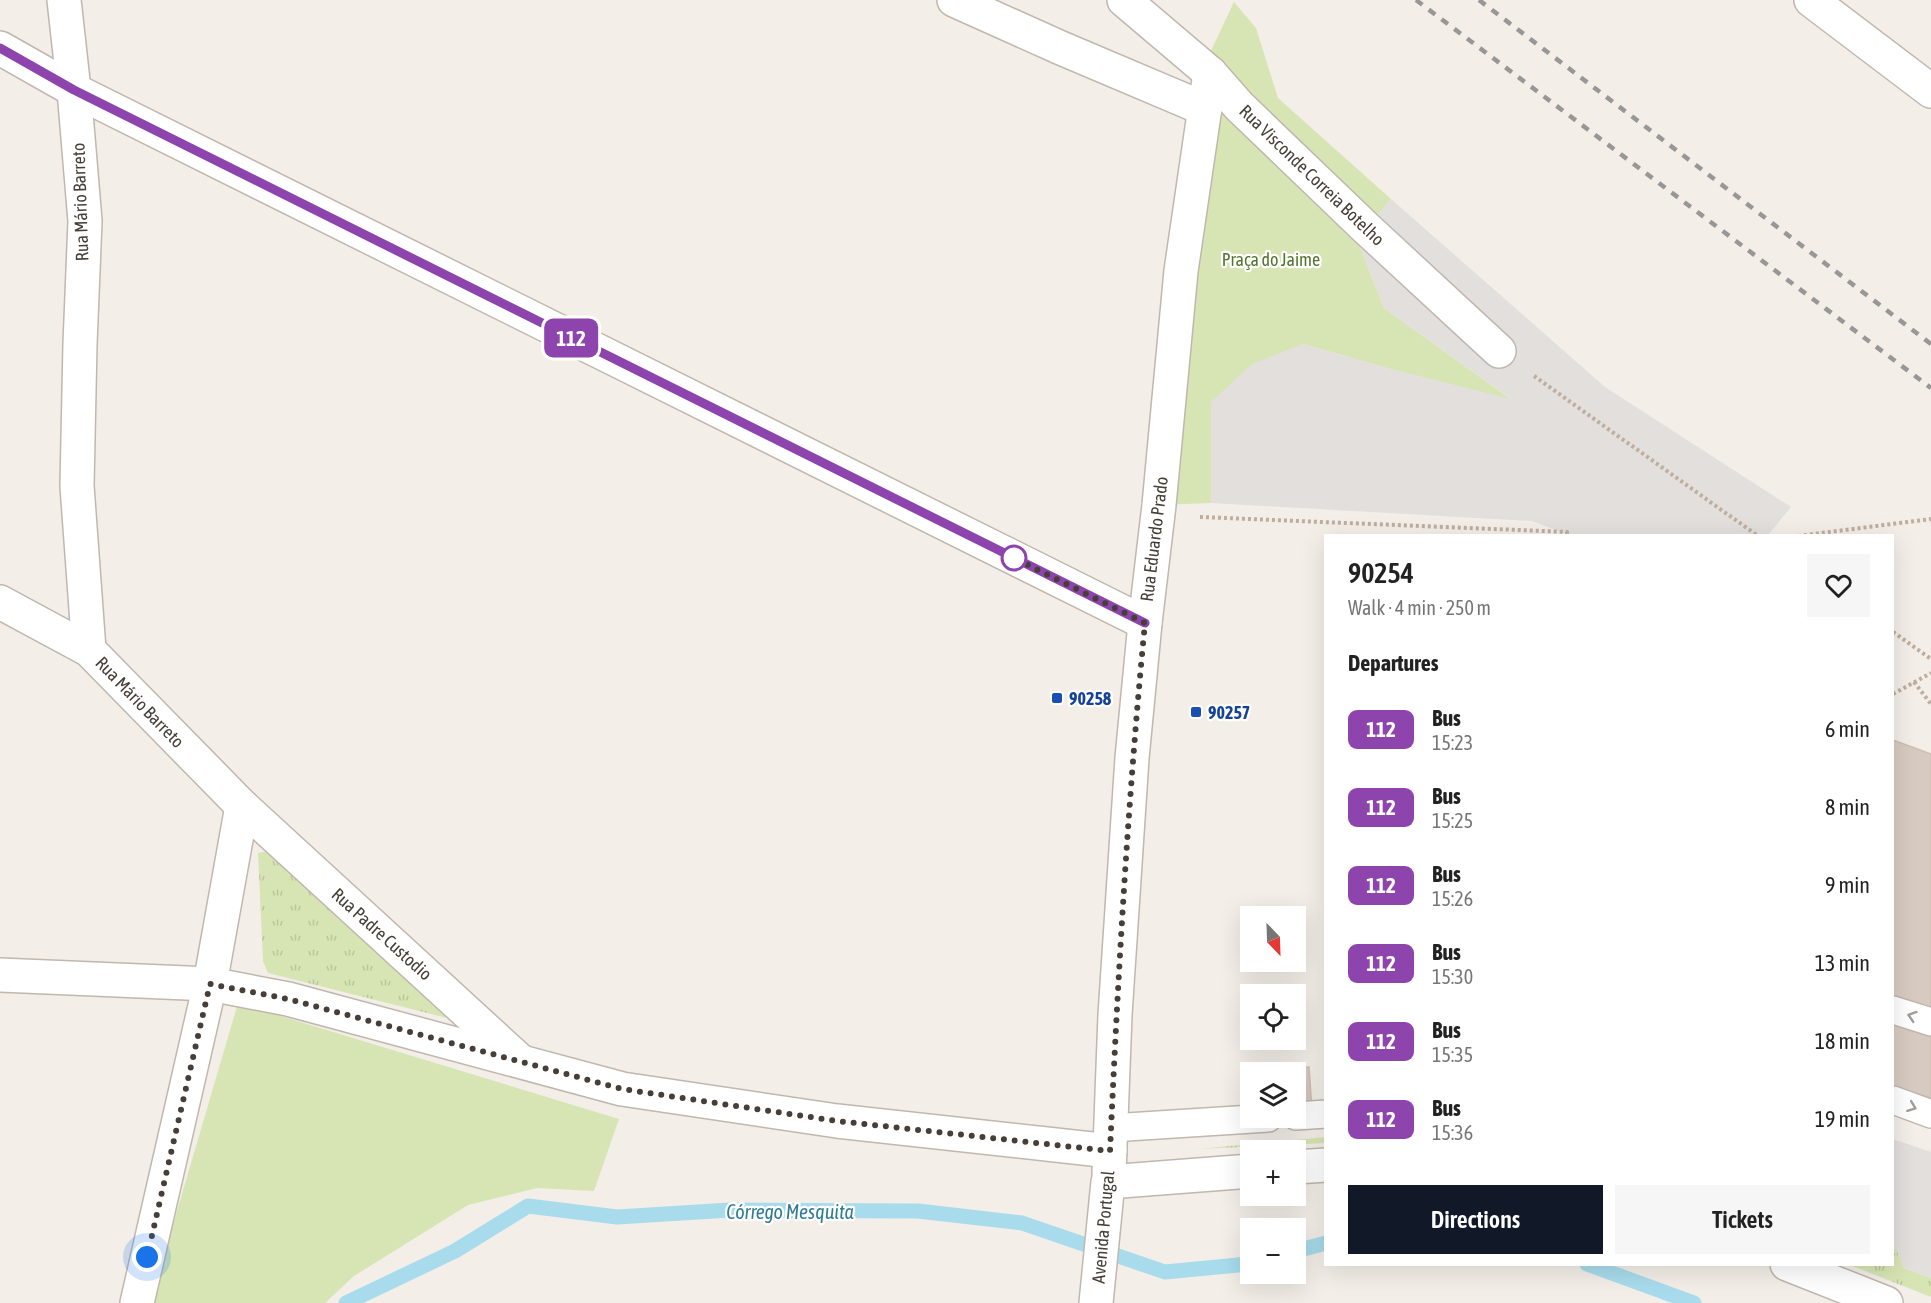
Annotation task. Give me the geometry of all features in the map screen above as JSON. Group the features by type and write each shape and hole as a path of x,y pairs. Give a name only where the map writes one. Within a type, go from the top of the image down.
{"street":[{"name":"Rua Mário Barreto","path":"64,0 85,221 77,486 89,650 242,806"},
{"path":"954,0 1060,48 1205,109"},
{"name":"Rua Visconde Correia Botelho","path":"1124,0 1210,73 1247,114 1499,351"},
{"path":"1811,0 1931,91"},
{"path":"0,48 74,90 1145,623"},
{"name":"Rua Eduardo Prado","path":"1110,1154 1115,1015 1131,782 1145,623 1181,271 1210,73"},
{"path":"0,602 89,650"},
{"path":"137,1303 210,984 242,806"},
{"name":"Rua Padre Custodio","path":"242,806 522,1062"},
{"path":"0,975 210,984 288,999 622,1089 837,1121 1240,1170"},
{"name":"Avenida Portugal","path":"1097,1299 1110,1154"},
{"path":"1306,1166 1324,1165"},
{"path":"1792,1266 1886,1303"}],"lane":[{"path":"1894,1010 1931,1022"},
{"path":"1894,1100 1931,1114"},
{"path":"1306,1115 1324,1114"},
{"path":"1110,1154 1240,1124"}],"path":[{"path":"1499,351 1755,534"},
{"path":"1157,515 1567,532 1567,534"},
{"path":"1814,534 1931,519"},
{"path":"1894,633 1931,659"},
{"path":"1894,693 1931,673"},
{"path":"1914,682 1931,704"}],"green space":[{"name":"Praça do Jaime","path":"1234,2 1256,28 1278,98 1391,199 1357,239 1384,308 1512,400 1303,344 1211,402 1211,503 1159,505 1200,74"},
{"path":"270,851 447,1018 268,973 263,961 258,853"},
{"path":"238,1003 619,1119 594,1191 537,1188 468,1205 354,1276 325,1303 150,1303"},
{"path":"1324,1137 1324,1143 1306,1144 1306,1140 1294,1140"},
{"path":"1240,1145 1240,1147 1198,1149"},
{"path":"1894,1244 1904,1268 1931,1278 1931,1297 1853,1266 1894,1266"}],"shaded area":[{"path":"1391,199 1605,387 1791,507 1769,534 1567,534 1532,521 1211,503 1211,402 1252,364 1303,344 1390,369 1511,399 1384,308 1357,239"},
{"path":"1894,1139 1931,1152 1931,1278 1904,1268 1894,1244"}],"building":[{"path":"1894,740 1931,754 1931,1098 1894,1086"},
{"path":"1306,1067 1309,1067 1312,1111 1306,1111"}],"waterway":[{"name":"Córrego Mesquita","path":"346,1303 455,1251 528,1206 617,1217 730,1210 918,1211 1022,1223 1165,1272 1240,1265"},
{"name":"Córrego Mesquita","path":"1306,1248 1324,1244"},
{"name":"Córrego Mesquita","path":"1592,1266 1694,1303"}],"railway":[{"path":"1416,0 1931,388"},
{"path":"1479,0 1931,344"}],"bus line":[{"name":"112","path":"0,48 74,90 1145,623"}],"place":[{"name":"90258","path":"1057,698"},
{"name":"90257","path":"1196,712"}],"route":[{"path":"147,1257 210,984 288,999 622,1089 837,1121 1110,1151 1115,1015 1132,758 1145,623 1014,558"}]}
